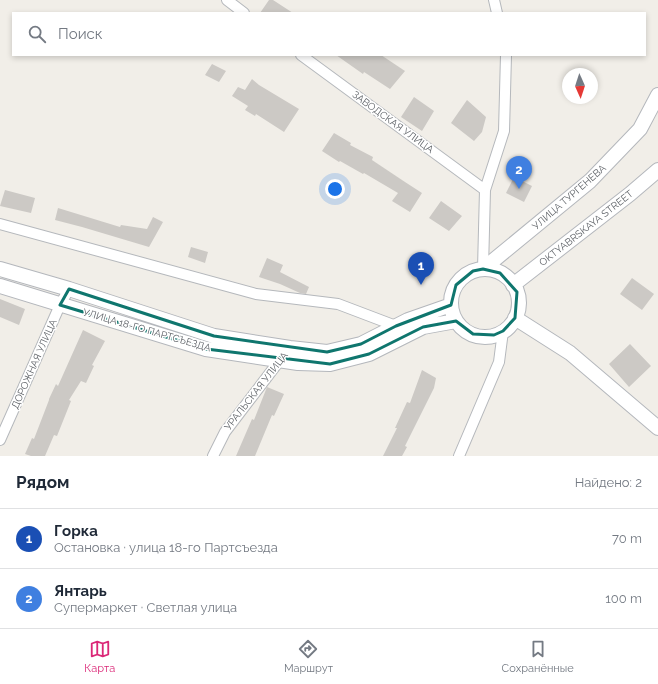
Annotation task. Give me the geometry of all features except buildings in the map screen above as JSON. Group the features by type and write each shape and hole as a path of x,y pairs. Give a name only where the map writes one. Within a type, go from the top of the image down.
{"main road":[{"name":"УЛИЦА ТУРГЕНЕВА","path":"483,269 590,181 640,129 658,95"},
{"name":"OKTYABRSKAYA STREET","path":"513,285 630,194 658,170"},
{"name":"УЛИЦА 18-ГО ПАРТСЪЕЗДА","path":"0,269 69,289 214,336 290,348 327,352 362,344 408,320 451,305"},
{"path":"483,269 492,270 507,278 513,285 517,292 518,310 510,326 503,331 494,335 483,336 473,334 464,329 456,321 451,305 452,294 456,285 463,277 483,269"},
{"name":"УЛИЦА 18-ГО ПАРТСЪЕЗДА","path":"0,286 206,349 298,363 330,364 369,354 423,327 456,321"},
{"path":"515,318 570,353 658,428"}],"street":[{"path":"227,0 243,12"},
{"path":"494,0 497,12"},
{"name":"ЗАВОДСКАЯ УЛИЦА","path":"302,56 485,190"},
{"path":"483,269 485,190 504,131 506,56"},
{"path":"0,224 256,294 338,304 396,326"},
{"name":"ДОРОЖНАЯ УЛИЦА","path":"0,440 60,305 69,289"},
{"path":"459,456 499,362 503,331"},
{"name":"УРАЛЬСКАЯ УЛИЦА","path":"213,456 225,432 279,360 290,348"}],"highlighted area":[{"path":"483,269 500,273 517,292 515,318 503,331 494,335 473,334 456,321 423,327 369,354 330,364 206,349 60,305 69,289 214,336 327,352 361,344 396,326 451,305 456,285 473,271"}],"place":[{"name":"Янтарь","path":"519,189"},
{"name":"Горка","path":"421,285"}]}
